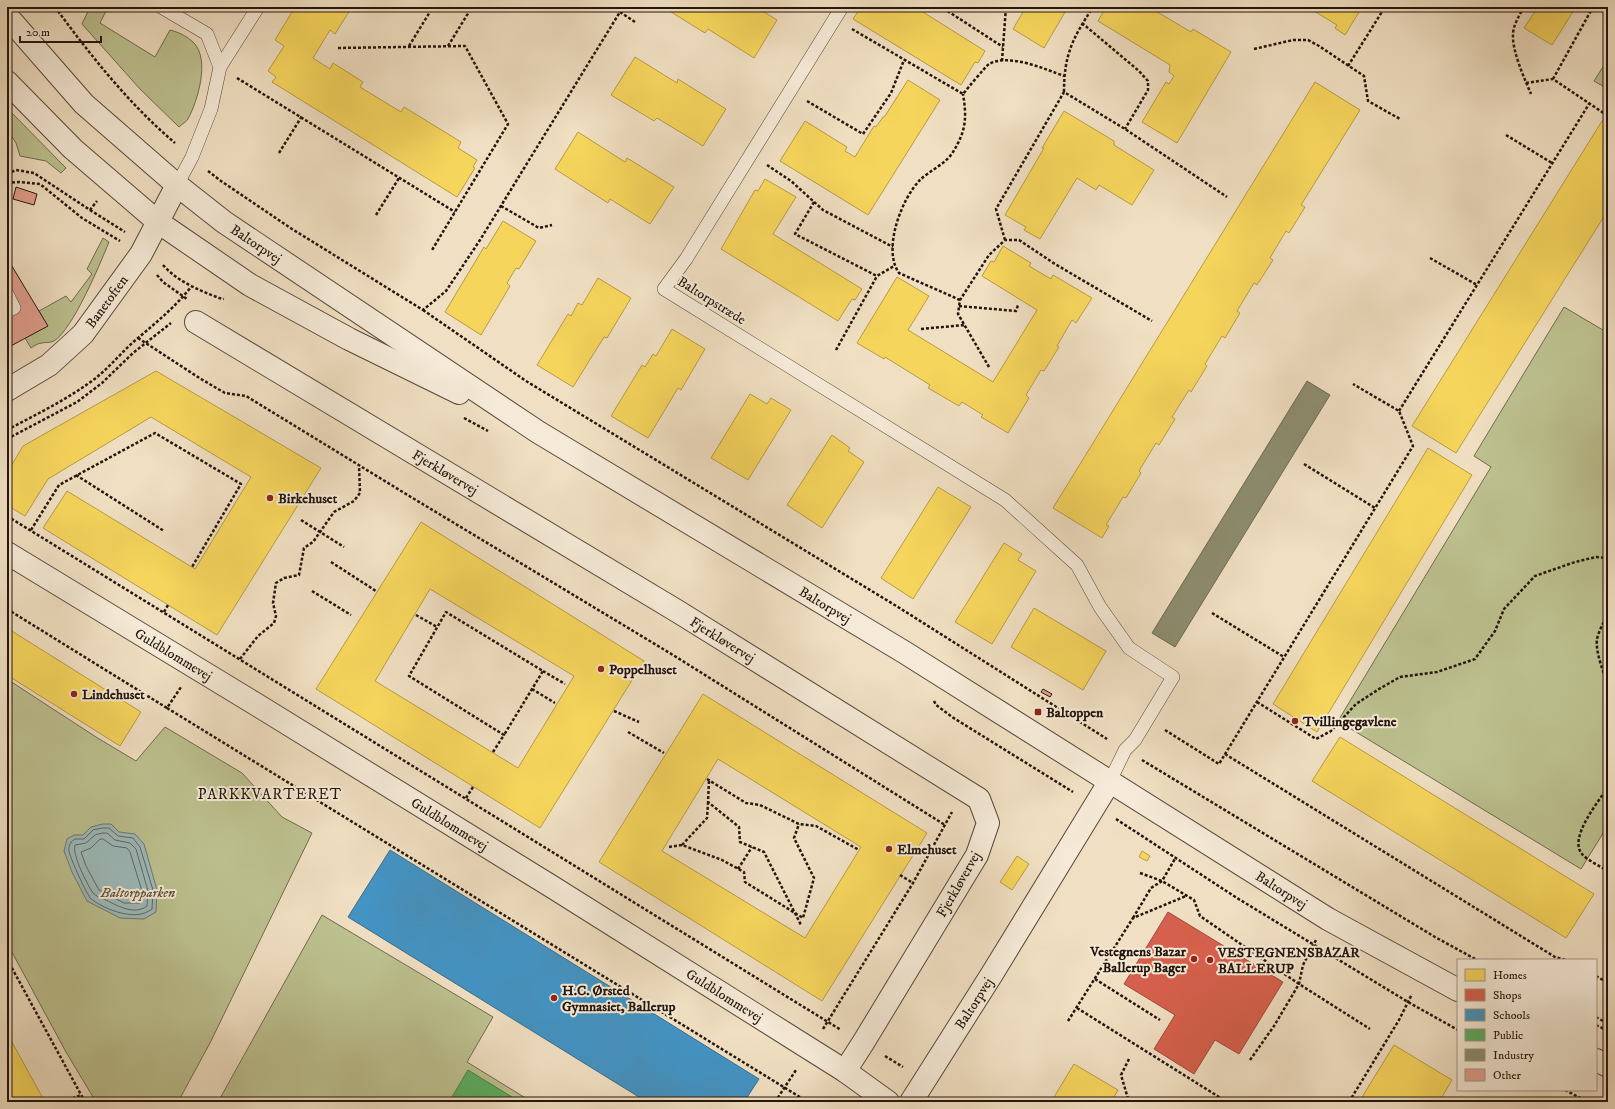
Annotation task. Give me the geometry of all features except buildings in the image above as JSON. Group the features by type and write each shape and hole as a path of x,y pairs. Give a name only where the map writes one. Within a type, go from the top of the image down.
{"street":[{"name":"Baltorpvej","path":"7,16 84,104 177,186 224,222 538,432 904,652 1328,919 1457,989"},
{"name":"Baltorpvej","path":"7,82 73,149 158,222 250,285 349,339 538,432"},
{"name":"Banetoften","path":"9,385 49,365 83,334 141,254 177,186"},
{"name":"Fjerkløvervej","path":"196,322 663,603 979,799 988,823 977,855 845,1071"},
{"name":"Guldblommevej","path":"7,553 554,888 811,1049 888,1102"},
{"name":"Baltorpvej","path":"912,1102 1110,781"},
{"path":"1597,1060 1608,1066"}],"lane":[{"path":"161,7 207,34 220,67"},
{"path":"177,186 192,157 211,109 220,67 258,7"},
{"name":"Baltorpstræde","path":"842,7 686,259 664,290 1005,500 1077,565 1100,607 1129,648 1173,677 1147,719"},
{"path":"7,294 14,308 7,311"},
{"path":"1110,781 1125,750 1135,740 1147,719"}],"path":[{"path":"55,7 89,54 157,128 221,181 292,229 423,310 526,381 898,607 1125,750 1435,937 1475,959"},
{"path":"409,46 432,7"},
{"path":"448,46 472,7"},
{"path":"423,310 446,291 501,206 624,7"},
{"path":"947,7 946,10 1003,46"},
{"path":"1002,61 1006,7"},
{"path":"1005,240 996,209 1064,92 1064,76 1068,50 1092,7"},
{"path":"1348,66 1385,7"},
{"path":"1524,7 1516,20 1513,35 1514,46 1531,94"},
{"path":"1553,79 1593,7"},
{"path":"620,12 635,22"},
{"path":"834,19 963,94"},
{"path":"1082,23 1139,71 1148,81 1148,90 1125,129"},
{"path":"1254,49 1293,40 1308,40 1364,76 1368,100 1400,119"},
{"path":"338,48 465,46 508,124 432,250"},
{"path":"789,91 863,134 891,92 904,60"},
{"path":"960,300 899,273 894,266 893,247 896,224 910,192 920,179 952,154 963,132 966,113 963,94 989,64 1002,61 1019,62 1040,67 1064,76"},
{"path":"220,67 302,116 455,212"},
{"path":"1526,83 1553,79 1608,116"},
{"path":"1064,92 1125,129 1227,197"},
{"path":"1399,411 1589,104"},
{"path":"280,153 302,116"},
{"path":"1506,135 1552,163"},
{"path":"750,154 791,181 823,210 893,247"},
{"path":"7,174 16,170 34,174 90,210 113,183"},
{"path":"376,215 399,178"},
{"path":"7,182 40,184 82,218 108,234"},
{"path":"814,202 795,234 877,276"},
{"path":"501,206 538,228 552,225"},
{"path":"989,367 958,314 959,306 960,300 989,256 1005,240 1019,240 1055,264 1152,321"},
{"path":"1430,258 1477,285"},
{"path":"836,350 877,276 894,266"},
{"path":"7,430 54,405 89,383 103,372 138,338 170,312 191,287 219,298 226,299"},
{"path":"183,296 190,301"},
{"path":"959,306 1016,311 1018,305"},
{"path":"7,439 77,402 102,383 145,343 174,321"},
{"path":"921,329 964,325"},
{"path":"138,338 225,393 246,396 673,655 945,825"},
{"path":"1147,719 1219,764 1413,446 1399,411 1353,384"},
{"path":"460,416 489,431"},
{"path":"31,530 59,485 155,433 241,484 192,567"},
{"path":"1304,464 1375,508"},
{"path":"240,659 258,636 274,623 276,616 273,603 276,583 284,578 299,575 304,548 313,542 334,512 354,501 360,493 359,465"},
{"path":"76,475 164,531"},
{"path":"7,516 863,1043 926,1080"},
{"path":"301,520 344,547"},
{"path":"1256,702 1316,739 1331,731 1356,704 1400,677 1437,672 1475,659 1495,631 1504,610 1536,576 1575,562 1596,557 1608,558"},
{"path":"331,562 376,591"},
{"path":"312,591 351,615"},
{"path":"164,612 168,605"},
{"path":"7,608 808,1102"},
{"path":"504,735 409,676 446,612 565,684"},
{"path":"1212,613 1284,657"},
{"path":"1608,613 1600,630 1597,641 1602,667 1608,685"},
{"path":"416,615 437,627"},
{"path":"167,708 194,667"},
{"path":"493,752 543,671"},
{"path":"532,689 555,703"},
{"path":"932,699 936,705 952,718 1095,805 1237,898 1408,1002 1457,1029"},
{"path":"614,711 639,722"},
{"path":"628,732 664,753"},
{"path":"1225,754 1555,957 1562,959"},
{"path":"682,845 707,818 708,780 746,803 760,805 799,824 816,826 859,850"},
{"path":"466,798 473,787"},
{"path":"1608,787 1581,829 1578,846 1582,854 1608,871"},
{"path":"775,1102 811,1049 913,883 964,790"},
{"path":"708,802 739,827 740,842 764,852 801,925"},
{"path":"669,847 682,845 722,860 744,872 745,882 803,918 814,878 794,838 799,824"},
{"path":"1068,1021 1151,888 1162,881 1191,833"},
{"path":"738,869 752,847"},
{"path":"1140,873 1162,881 1194,900 1200,916 1299,984 1370,1029"},
{"path":"900,875 913,883"},
{"path":"1133,918 1187,896"},
{"path":"1250,1060 1274,1026 1299,984 1303,964 1328,919"},
{"path":"7,959 85,1102"},
{"path":"1349,1102 1424,972"},
{"path":"1597,977 1608,983"},
{"path":"1095,979 1160,1020"},
{"path":"1077,1008 1227,1102"},
{"path":"1597,1018 1608,1023"},
{"path":"1597,1025 1608,1031"},
{"path":"1129,1059 1121,1075 1129,1102"},
{"path":"1567,1091 1588,1102"},
{"path":"63,1102 81,1095"}],"green space":[{"path":"90,7 108,7 100,23 155,57 170,30 188,38 194,43 199,50 201,59 201,80 192,111 187,120 179,127 140,89 82,24"},
{"path":"1608,59 1608,89 1594,81"},
{"path":"7,108 66,168 61,173 46,161 20,156 16,143 7,129"},
{"path":"103,238 109,242 85,295 69,324 54,341 39,344 31,348 25,338 47,326 39,311 66,296 71,302 92,274 87,269"},
{"path":"1564,307 1608,333 1608,825 1581,869 1338,721 1491,467 1474,456"},
{"name":"Baltorpparken","path":"7,679 96,737 136,761 165,727 242,773 282,817 312,833 210,1043 178,1102 96,1102 66,1052 7,943"},
{"path":"322,915 493,1017 467,1062 532,1102 218,1102"}],"water":[{"path":"111,824 119,832 135,834 144,844 157,890 156,912 144,919 120,918 87,901 72,872 64,851 67,839 74,835 83,835 91,827"}],"place":[{"name":"Birkehuset","path":"270,498"},
{"name":"Poppelhuset","path":"601,669"},
{"name":"Lindehuset","path":"74,694"},
{"name":"Baltoppen","path":"1038,712"},
{"name":"Tvillingegavlene","path":"1295,721"},
{"name":"Elmehuset","path":"889,849"},
{"name":"Vestegnens Bazar Ballerup Bager","path":"1194,959"},
{"name":"VESTEGNENSBAZAR BALLERUP","path":"1210,960"},
{"name":"H.C. Ørsted Gymnasiet, Ballerup","path":"554,998"}],"district":[{"name":"PARKKVARTERET","path":"270,794"}]}
